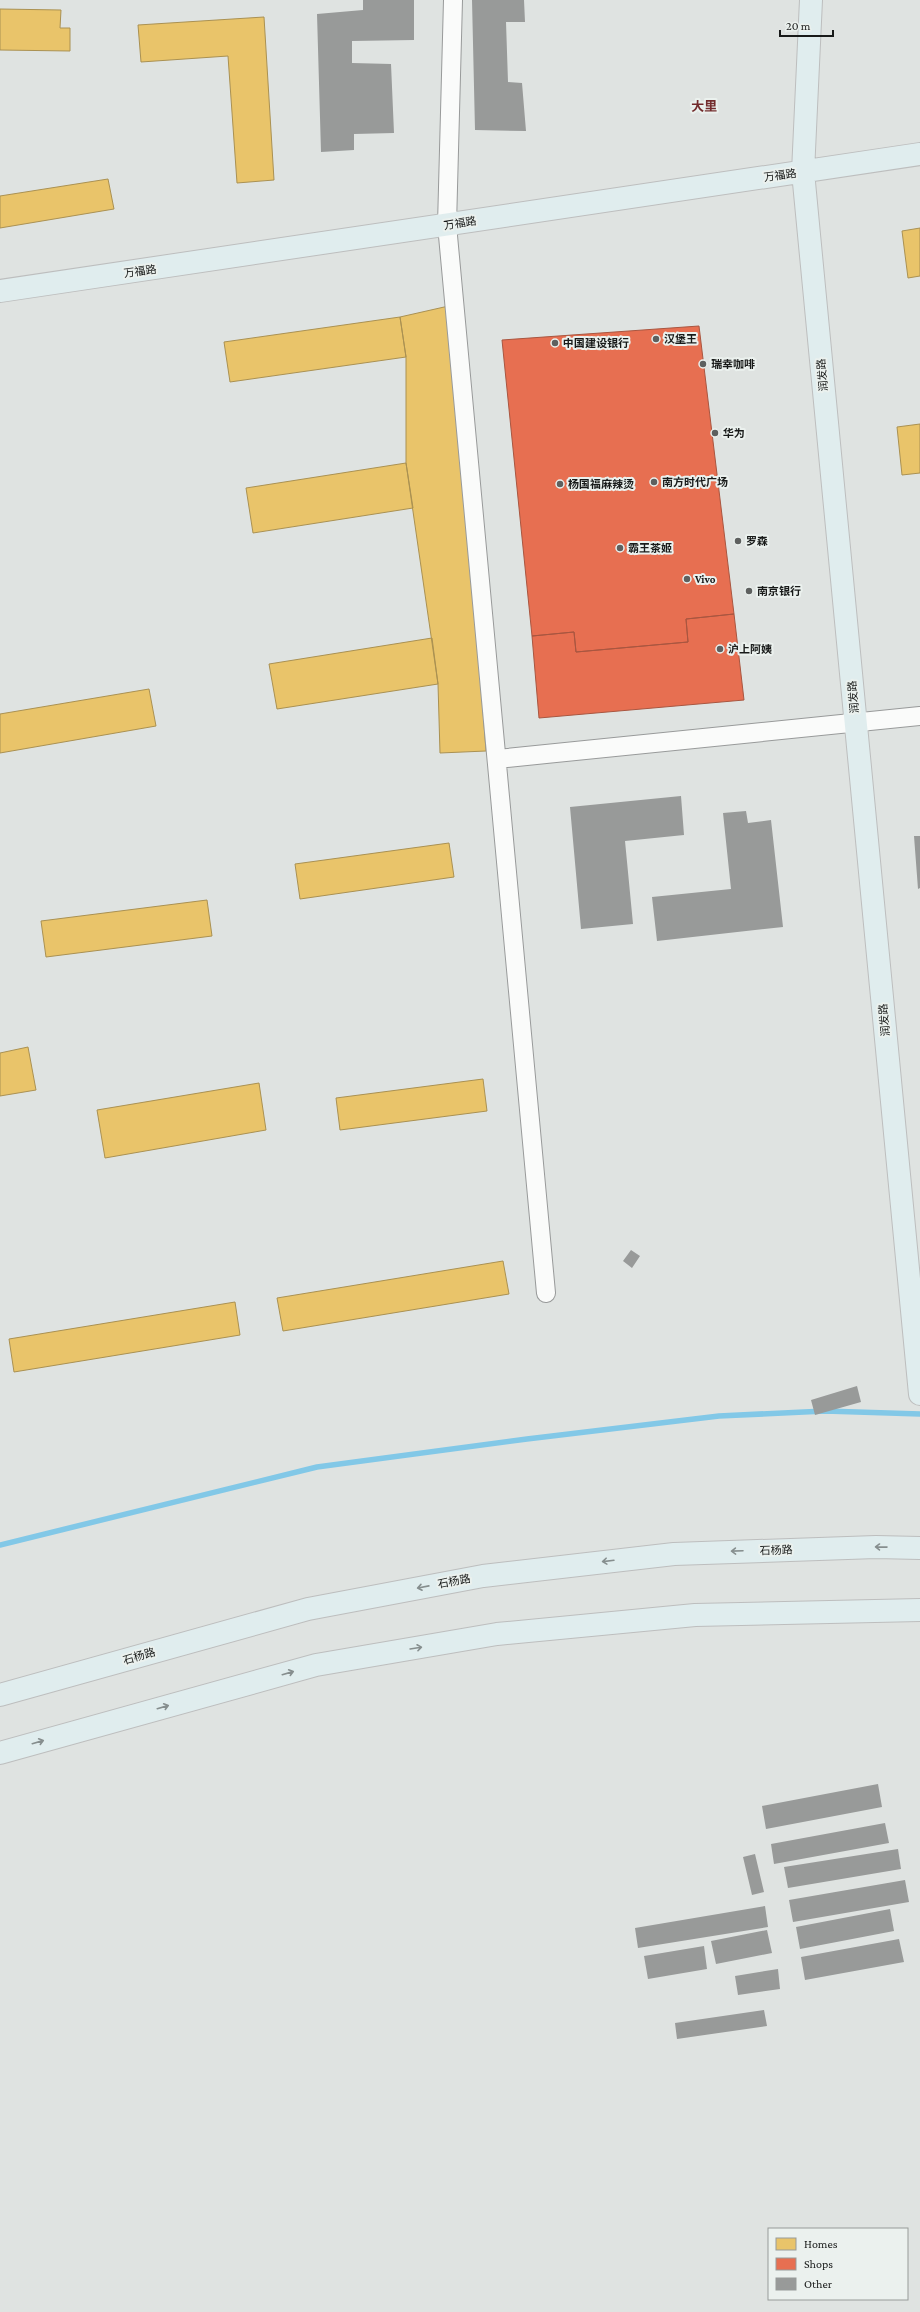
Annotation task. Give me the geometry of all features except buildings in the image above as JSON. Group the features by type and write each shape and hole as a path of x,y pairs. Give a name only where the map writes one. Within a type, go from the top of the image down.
{"main road":[{"name":"润发路","path":"811,0 803,172 919,1385"},
{"name":"万福路","path":"0,291 920,154"},
{"name":"石杨路","path":"0,1695 308,1609 483,1576 674,1554 876,1547 920,1548"},
{"path":"0,1753 316,1665 497,1634 695,1615 920,1610"}],"street":[{"path":"452,0 447,225 546,1293"},
{"path":"497,759 856,724 920,716"}],"waterway":[{"path":"0,1545 317,1467 527,1439 719,1416 825,1411 920,1414"}],"place":[{"name":"汉堡王","path":"656,339"},
{"name":"中国建设银行","path":"555,343"},
{"name":"瑞幸咖啡","path":"703,364"},
{"name":"华为","path":"715,433"},
{"name":"南方时代广场","path":"654,482"},
{"name":"杨国福麻辣烫","path":"560,484"},
{"name":"罗森","path":"738,541"},
{"name":"霸王茶姬","path":"620,548"},
{"name":"Vivo","path":"687,579"},
{"name":"南京银行","path":"749,591"},
{"name":"沪上阿姨","path":"720,649"}],"district":[{"name":"大里","path":"704,106"}]}
